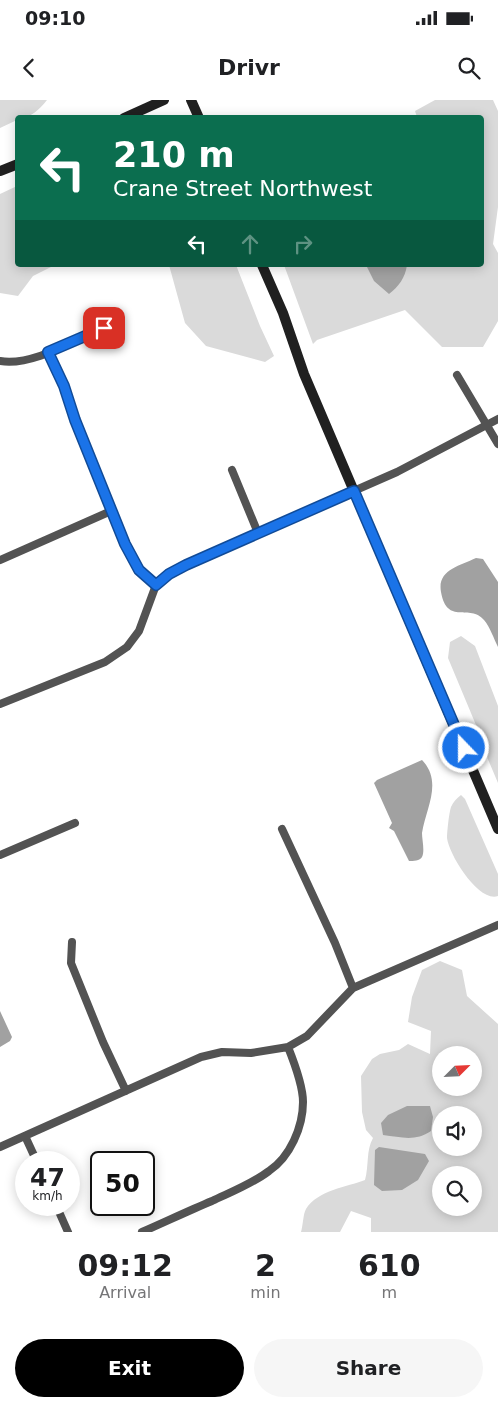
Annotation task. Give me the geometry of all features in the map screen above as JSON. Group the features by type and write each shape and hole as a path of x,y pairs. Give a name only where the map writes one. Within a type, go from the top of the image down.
{"main road":[{"path":"131,115 164,100"},
{"path":"192,100 198,115"},
{"path":"0,171 15,165"},
{"path":"263,267 283,313 304,374 498,829"}],"street":[{"path":"0,361 9,363 20,362 104,328"},
{"path":"48,352 64,386 75,420 125,544 139,570 156,585"},
{"path":"456,375 498,444"},
{"path":"0,704 105,662 127,646 139,631 156,585 169,574 258,532 432,455 498,420"},
{"path":"232,470 258,532"},
{"path":"0,560 111,510"},
{"path":"0,855 75,823"},
{"path":"282,829 354,988"},
{"path":"0,1147 201,1057 222,1052 251,1053 288,1047 307,1036 354,988 498,925"},
{"path":"72,942 71,963 103,1042 126,1091"},
{"path":"146,1231 240,1188 270,1171 282,1160 293,1142 302,1118 303,1100 296,1065 288,1047"},
{"path":"25,1136 32,1151"},
{"path":"61,1216 68,1232"}],"shaded area":[{"path":"0,100 47,100 31,115 15,115 15,121 0,128"},
{"path":"435,100 493,100 498,111 498,207 493,244 498,253 498,321 483,347 442,347 405,310 317,340 313,344 285,267 484,267 484,115 416,115 415,111"},
{"path":"15,187 15,267 51,267 33,276 18,296 0,293 0,194"},
{"path":"170,267 237,267 274,356 265,362 206,346 185,323"},
{"path":"367,267 407,267 401,281 389,294 374,281"},
{"path":"476,558 483,559 498,582 498,647 484,620 472,613 454,611 448,608 441,592 442,579 446,574 456,566"},
{"path":"461,636 475,646 498,706 498,783 448,658 450,642"},
{"path":"422,760 428,768 431,777 431,795 422,833 423,855 420,859 409,861 394,831 389,828 392,823 374,783"},
{"path":"461,795 465,799 498,874 498,896 490,896 474,885 459,866 449,846 447,835 450,810 454,802"},
{"path":"440,961 462,970 467,996 498,1024 498,1232 371,1232 371,1218 351,1211 340,1232 301,1232 305,1211 318,1197 365,1180 369,1148 373,1138 366,1130 362,1112 361,1076 372,1059 380,1054 399,1050 408,1044 430,1054 431,1031 408,1022 412,997 422,970"},
{"path":"0,1011 12,1037 10,1041 0,1047"},
{"path":"407,1106 430,1106 432,1113 431,1131 414,1138 383,1135 381,1123 388,1115"},
{"path":"379,1147 425,1154 429,1161 418,1180 402,1190 382,1191 374,1185 375,1150"}],"route":[{"path":"104,328 48,352 64,386 75,420 125,544 139,570 156,585 169,574 186,565 354,491 464,748"}]}
